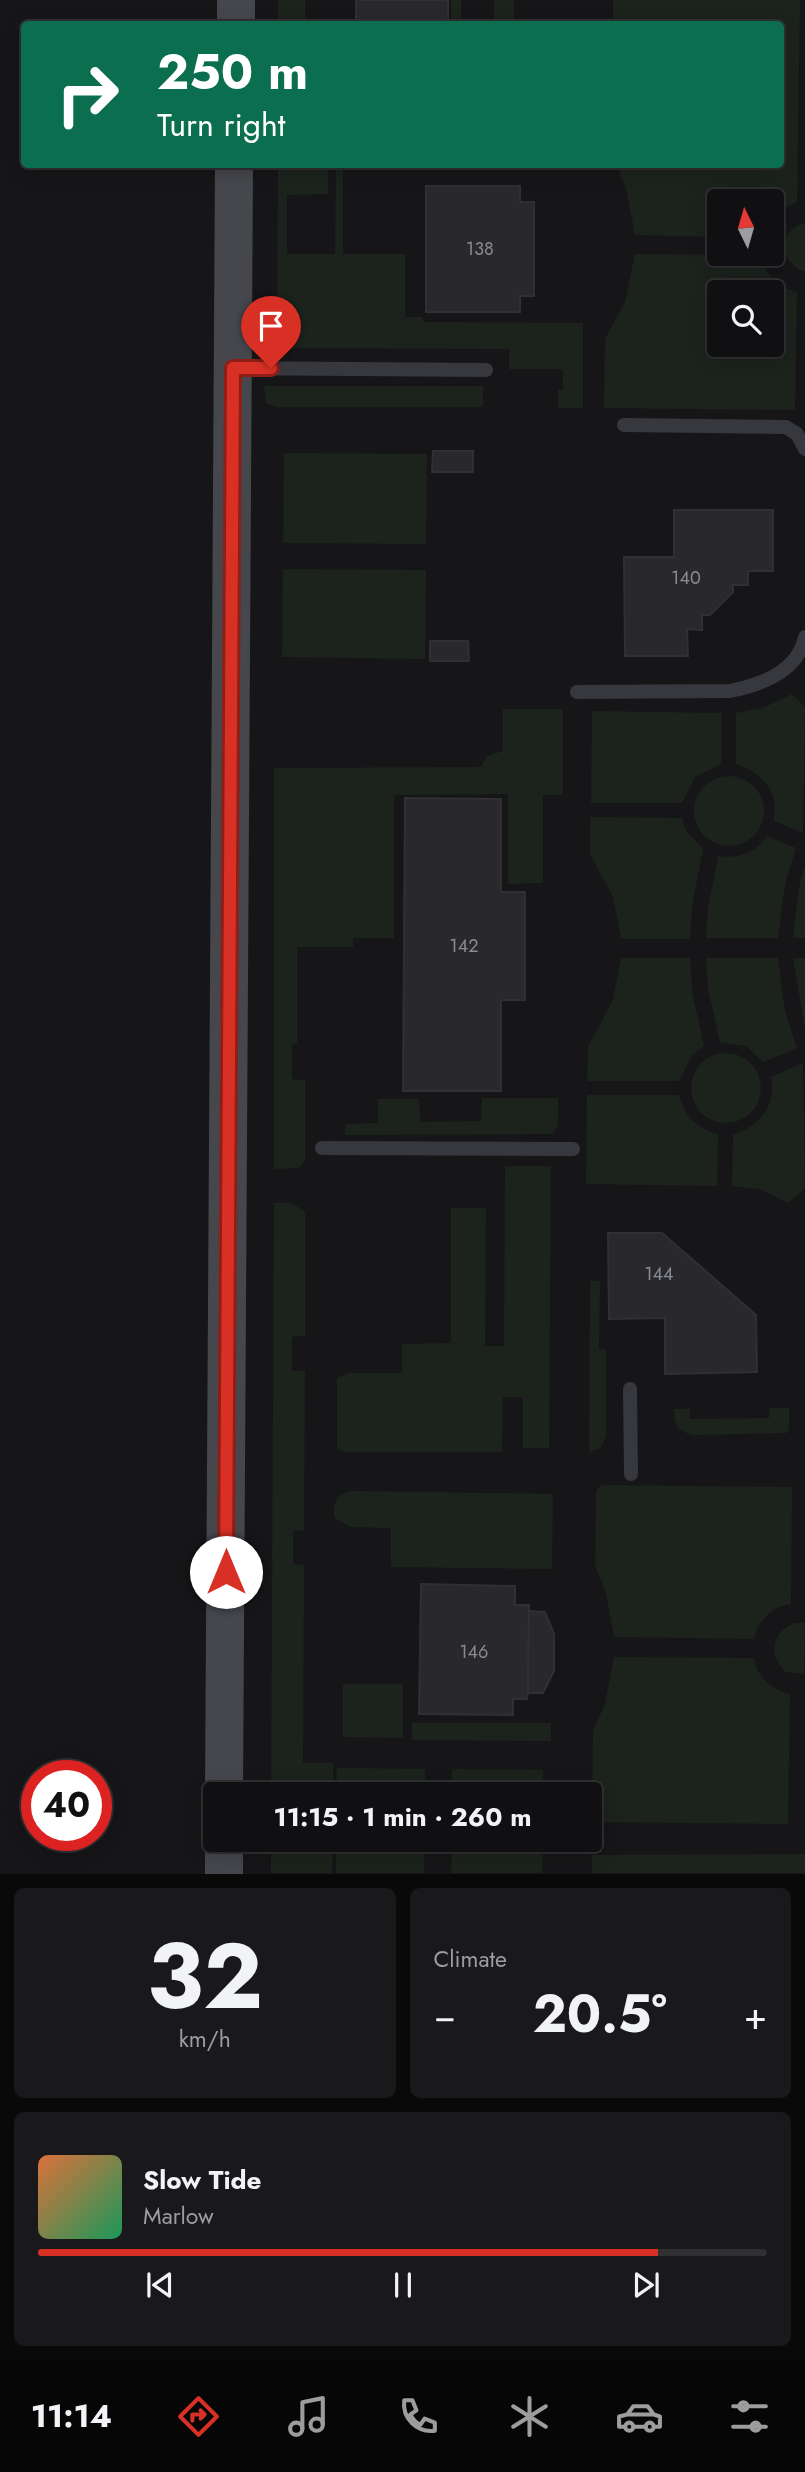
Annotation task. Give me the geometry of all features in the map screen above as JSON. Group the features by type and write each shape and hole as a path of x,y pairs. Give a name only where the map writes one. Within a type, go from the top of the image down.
{"street":[{"path":"236,0 236,21"},
{"path":"225,1782 234,168"},
{"path":"224,1852 224,1874"}],"lane":[{"path":"233,368 486,370"},
{"path":"624,425 786,427 797,434 805,449"},
{"path":"577,692 730,691 751,687 774,677 792,662 805,637"},
{"path":"322,1148 573,1149"},
{"path":"630,1390 631,1474"}],"shaded area":[{"path":"278,0 305,0 305,21 278,21"},
{"path":"451,0 461,0 461,21 451,21"},
{"path":"494,0 514,0 514,21 494,21"},
{"path":"613,0 800,0 797,202 784,208 784,189 707,189 707,237 635,235 626,188 617,168 784,168 784,21 613,21"},
{"path":"278,168 328,168 328,194 287,195 287,254 335,254 336,168 343,168 343,254 405,254 405,317 423,317 423,322 583,323 583,408 558,408 558,390 563,389 563,369 509,369 509,349 277,348"},
{"path":"805,223 805,271 794,266 785,252 786,238 796,227"},
{"path":"635,254 707,255 707,266 764,266 774,280 707,280 707,357 784,357 784,287 797,292 795,410 604,408 605,339 625,302"},
{"path":"264,386 483,386 483,407 277,407 266,403"},
{"path":"284,453 427,454 426,544 283,543"},
{"path":"283,569 426,570 425,659 282,657"},
{"path":"792,694 805,707 803,833 774,821 774,801 767,785 754,773 736,764 736,713 763,708"},
{"path":"503,709 563,709 563,795 543,795 543,883 508,884 508,794 394,795 394,938 353,938 353,947 297,947 297,1043 292,1044 292,1079 305,1080 305,1161 299,1168 274,1169 274,768 481,767 487,756 503,751"},
{"path":"592,711 722,713 721,764 695,777 682,803 591,803"},
{"path":"722,776 736,776 749,781 759,791 764,811 759,831 749,841 736,846 722,846 709,841 699,831 694,818 694,804 699,791 709,781"},
{"path":"590,817 682,818 686,831 703,849 692,906 690,939 621,939 613,897 590,854"},
{"path":"767,836 796,848 785,884 778,938 706,938 708,907 718,856 745,854 757,847"},
{"path":"805,866 805,938 793,938 799,887"},
{"path":"621,958 690,958 692,991 704,1046 692,1055 679,1081 587,1081 588,1047 613,1000"},
{"path":"706,958 778,958 785,1012 797,1048 763,1062 746,1046 720,1042 708,989"},
{"path":"793,958 805,958 805,1028"},
{"path":"719,1053 733,1053 746,1058 756,1068 761,1088 756,1108 746,1118 733,1123 719,1123 706,1118 696,1108 691,1095 691,1081 696,1068 706,1058"},
{"path":"803,1063 805,1188 788,1203 760,1189 732,1186 733,1135 751,1126 764,1114 771,1097 771,1077"},
{"path":"587,1095 679,1095 692,1120 718,1134 717,1186 586,1184"},
{"path":"482,1098 558,1098 558,1126 551,1134 345,1135 345,1124 378,1123 378,1099 419,1099 420,1122 481,1121"},
{"path":"505,1166 551,1166 549,1448 523,1448 523,1397 503,1397 502,1452 344,1452 337,1448 337,1378 349,1373 402,1373 402,1344 451,1343 451,1208 486,1208 485,1346 504,1346"},
{"path":"274,1203 292,1203 305,1212 305,1336 292,1337 292,1371 305,1371 304,1530 293,1531 293,1564 304,1565 303,1763 333,1763 333,1782 271,1782"},
{"path":"590,1281 600,1281 599,1349 606,1350 606,1436 600,1449 589,1452"},
{"path":"770,1408 789,1408 789,1430 786,1433 695,1435 681,1430 674,1415 674,1409 690,1409 690,1419 769,1418"},
{"path":"602,1485 792,1487 791,1604 772,1611 759,1626 754,1639 614,1637 606,1592 595,1566 596,1491"},
{"path":"351,1491 553,1494 552,1569 391,1567 391,1528 351,1527 335,1518 336,1500"},
{"path":"795,1623 805,1623 804,1674 786,1672 776,1658 777,1638"},
{"path":"614,1657 754,1658 758,1671 766,1682 790,1694 788,1824 602,1822 602,1782 592,1782 593,1731 605,1704"},
{"path":"343,1684 403,1684 403,1738 343,1737"},
{"path":"412,1723 551,1723 551,1741 412,1740"},
{"path":"337,1768 425,1769 425,1782 336,1782"},
{"path":"452,1769 543,1770 543,1782 452,1782"},
{"path":"271,1852 333,1852 332,1873 271,1873"},
{"path":"336,1852 424,1852 424,1873 336,1873"},
{"path":"452,1852 543,1852 542,1873 451,1873"},
{"path":"805,1854 805,1873 592,1873 592,1855"}],"building":[{"path":"356,0 448,0 448,21 356,21"},
{"path":"426,186 520,186 520,202 534,202 534,296 520,296 520,312 426,312"},
{"path":"433,451 473,451 473,472 432,472"},
{"path":"674,510 773,510 773,571 748,571 748,585 733,585 733,592 710,615 702,615 702,630 687,629 688,656 625,656 624,557 674,557"},
{"path":"430,641 468,641 469,661 430,661"},
{"path":"405,798 501,799 501,892 525,892 525,1000 501,1000 501,1091 403,1091"},
{"path":"608,1233 662,1233 756,1315 757,1372 665,1374 665,1318 609,1319"},
{"path":"421,1584 515,1586 515,1605 529,1605 528,1693 527,1699 513,1699 513,1715 419,1714"},
{"path":"529,1611 545,1612 554,1634 554,1671 543,1693 528,1693"}],"route":[{"path":"226,1572 233,368 271,368"}]}
